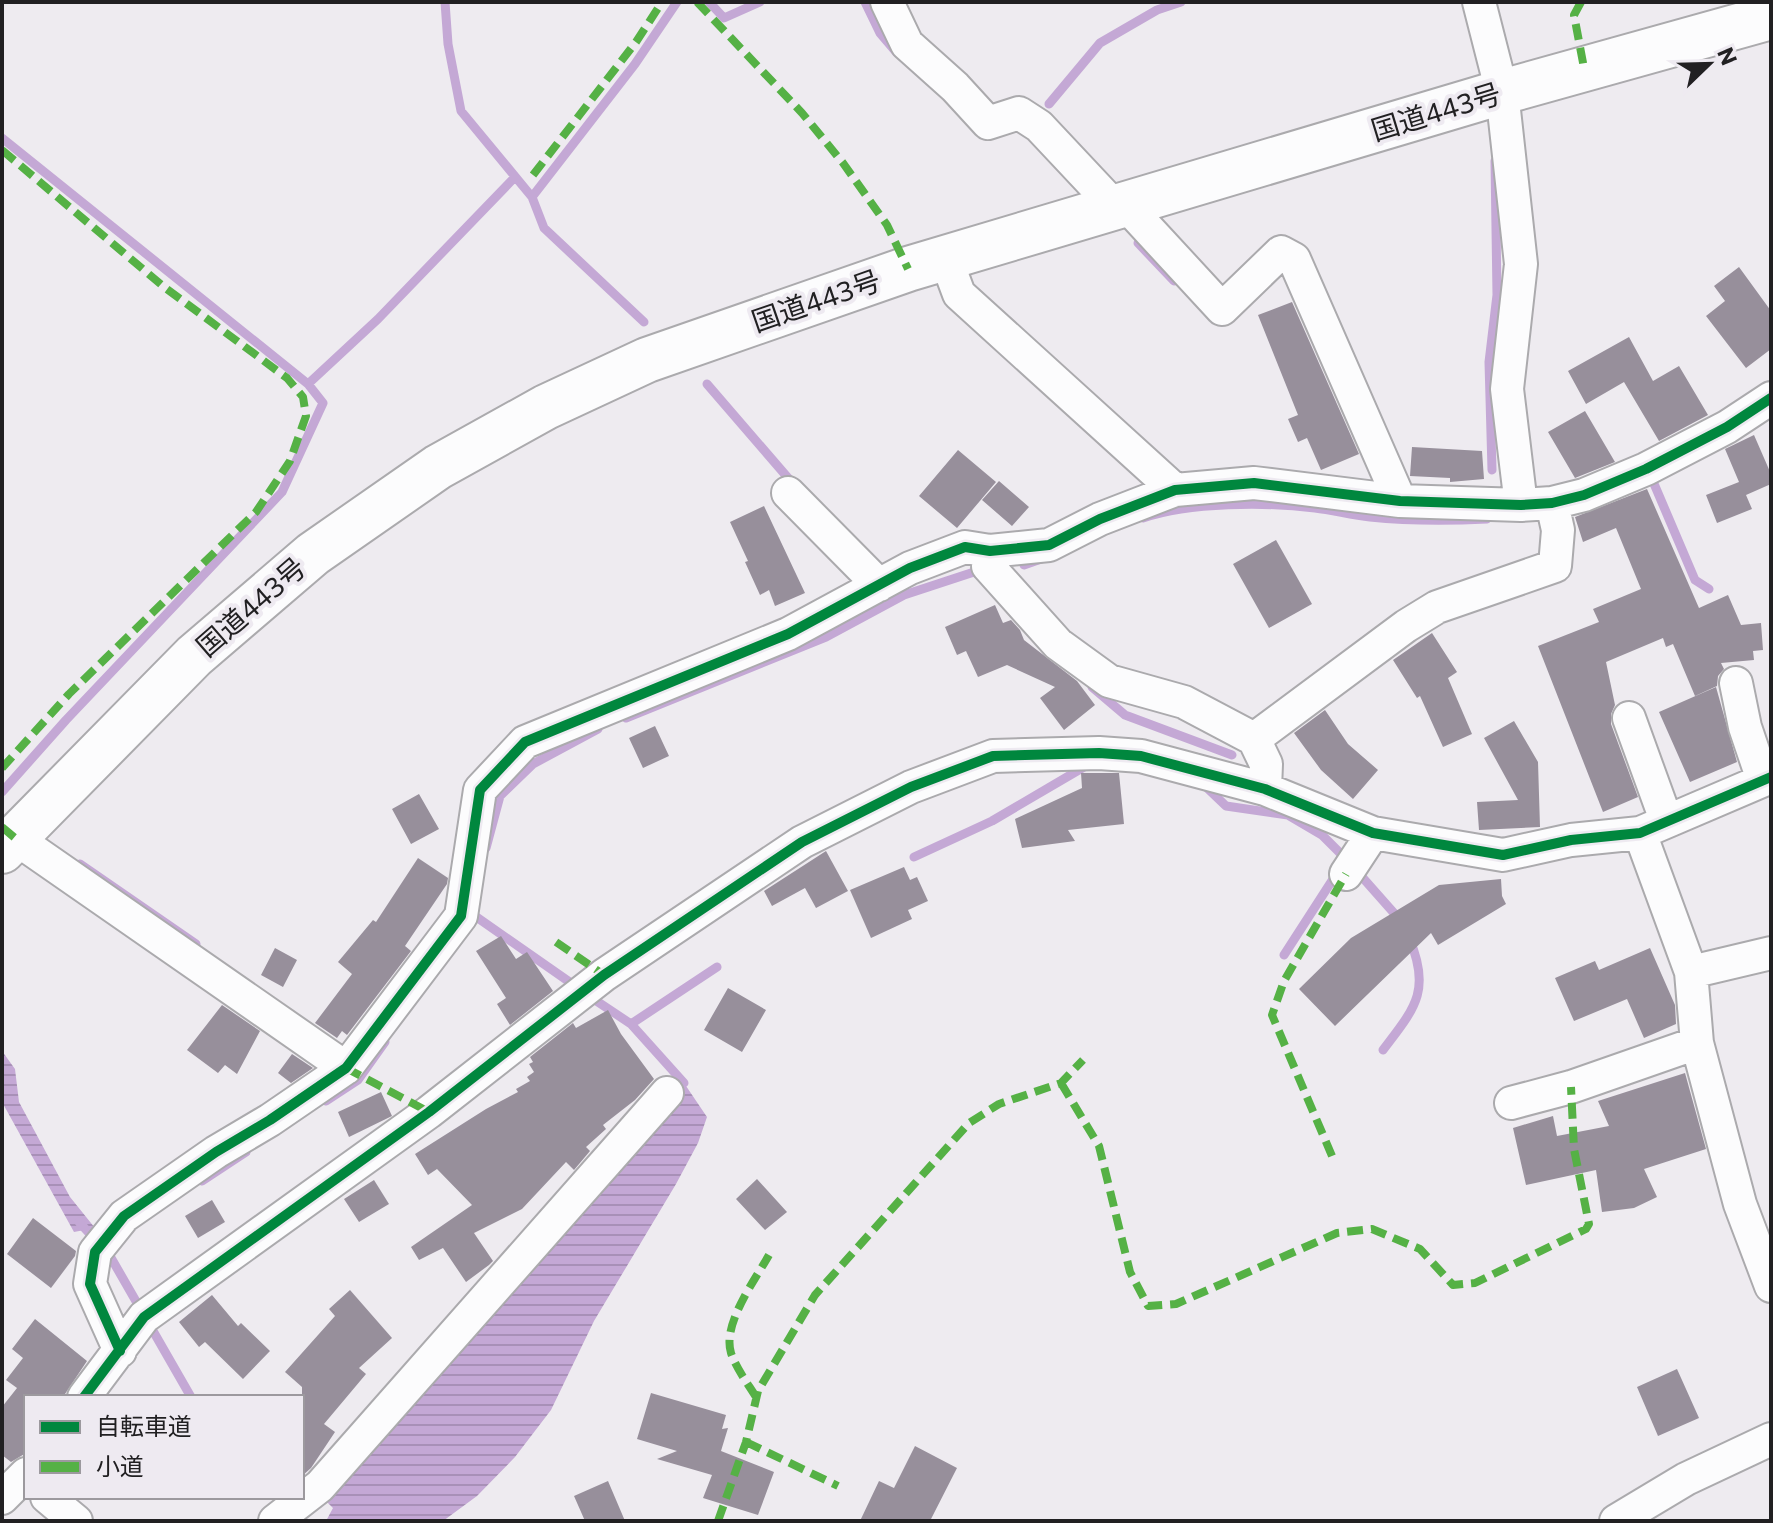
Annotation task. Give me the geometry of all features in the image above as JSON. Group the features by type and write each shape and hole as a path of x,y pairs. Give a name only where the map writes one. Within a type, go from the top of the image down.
{"highway":[{"name":"国道443号","path":"8,844 194,656 313,554 438,467 546,407 647,360 908,269 1502,92 1765,28"}],"street":[{"path":"887,2 907,44 955,87 988,123 1019,113 1039,126 1222,309 1281,252 1294,259 1400,501"},
{"path":"1254,739 1406,626 1437,607 1555,566 1558,530 1537,504 1507,389 1521,264 1502,92 1479,2"},
{"path":"946,259 959,294 1175,490"},
{"path":"120,1351 90,1284 95,1252 124,1216 346,1068 461,916 480,790 525,742 788,634 910,568 965,547 990,551 1049,545 1100,519 1175,490 1254,483 1400,501 1537,504 1584,495 1646,469 1727,427 1771,398"},
{"path":"788,493 879,585"},
{"path":"990,551 988,566 1058,644 1109,681 1184,702 1254,739 1266,764 1265,789"},
{"path":"86,1395 144,1317 429,1112 604,975 802,842 911,787 993,756 1099,753 1141,756 1265,789 1360,853 1503,855 1653,826 1767,778 1745,727 1736,683"},
{"path":"1629,718 1691,972 1697,1043 1740,1204 1771,1286"},
{"path":"8,844 346,1068"},
{"path":"1691,972 1771,953"},
{"path":"1511,1103 1571,1087 1697,1043"},
{"path":"304,1498 320,1486 667,1093"},
{"path":"1616,1521 1686,1479 1771,1439"},
{"path":"45,1499 76,1521"},
{"path":"275,1521 303,1499"}],"shaded area":[{"path":"2,1051 15,1069 19,1102 70,1197 95,1228 74,1232 2,1102"},
{"path":"684,1083 707,1117 698,1143 594,1321 551,1410 515,1457 477,1496 443,1521 326,1521 333,1508 322,1497"}],"building":[{"path":"1739,267 1771,311 1771,349 1746,368 1706,316 1725,301 1714,286"},
{"path":"1292,302 1359,454 1321,470 1307,438 1298,442 1288,419 1298,415 1258,315"},
{"path":"1629,337 1653,381 1679,366 1708,415 1659,441 1624,382 1586,404 1568,371"},
{"path":"1585,411 1615,462 1575,478 1548,432"},
{"path":"1754,435 1771,474 1771,484 1746,495 1752,509 1717,523 1706,495 1739,482 1725,449"},
{"path":"1412,447 1482,451 1484,479 1450,482 1450,478 1410,476"},
{"path":"958,450 996,482 957,528 919,496"},
{"path":"999,481 1029,507 1012,526 982,500"},
{"path":"1647,489 1699,608 1728,595 1741,625 1761,623 1763,650 1753,651 1754,660 1721,663 1724,669 1718,676 1717,686 1695,696 1673,644 1666,647 1663,638 1606,662 1615,705 1611,724 1638,797 1603,812 1538,646 1599,622 1593,609 1641,589 1616,528 1583,542 1575,517"},
{"path":"764,506 805,593 775,606 769,590 760,595 730,522"},
{"path":"1276,540 1312,604 1269,628 1233,564"},
{"path":"995,605 1003,623 1011,620 1024,640 1077,681 1095,705 1064,730 1040,698 1055,687 1007,665 978,677 966,651 957,655 945,627"},
{"path":"1432,633 1457,672 1448,678 1472,734 1443,747 1420,696 1417,698 1393,660"},
{"path":"1716,687 1737,762 1690,782 1659,712"},
{"path":"1325,710 1348,744 1378,770 1353,799 1321,770 1294,733"},
{"path":"1514,721 1538,762 1540,827 1479,830 1477,802 1518,800 1484,738"},
{"path":"655,726 669,756 643,768 629,738"},
{"path":"1081,773 1119,773 1124,824 1068,830 1075,841 1022,848 1015,819 1082,788"},
{"path":"419,794 439,829 411,844 392,809"},
{"path":"826,851 848,891 816,908 805,888 772,906 764,891"},
{"path":"418,858 448,878 447,884 405,946 411,951 347,1035 342,1031 337,1038 315,1023 352,974 338,962 373,920 376,922"},
{"path":"904,867 910,880 917,877 928,901 908,910 912,919 871,938 850,890"},
{"path":"1501,879 1506,904 1438,945 1431,933 1335,1026 1299,989 1351,938 1439,885"},
{"path":"501,936 516,959 527,952 553,991 510,1025 497,1004 506,998 476,951"},
{"path":"275,948 297,960 283,987 261,975"},
{"path":"1650,948 1675,1005 1676,1024 1644,1038 1627,999 1574,1021 1555,978 1595,961 1599,970"},
{"path":"728,988 766,1010 742,1052 704,1030"},
{"path":"222,1005 260,1031 237,1074 225,1065 218,1073 187,1050"},
{"path":"608,1010 621,1034 654,1079 635,1100 603,1125 606,1129 586,1147 590,1151 574,1170 566,1162 522,1209 474,1233 493,1261 489,1265 466,1282 443,1248 419,1260 411,1247 472,1205 437,1169 428,1175 415,1154 518,1092 516,1089 530,1081 527,1077 534,1072 529,1064 533,1062 530,1057 573,1023 576,1028"},
{"path":"292,1054 313,1068 291,1083 278,1073"},
{"path":"1685,1073 1706,1149 1644,1169 1657,1197 1634,1208 1602,1212 1596,1170 1526,1185 1513,1128 1553,1116 1557,1136 1609,1126 1598,1101"},
{"path":"381,1092 392,1116 349,1137 338,1112"},
{"path":"757,1179 787,1212 765,1230 736,1199"},
{"path":"374,1180 389,1204 359,1222 344,1199"},
{"path":"212,1200 225,1222 198,1238 185,1216"},
{"path":"33,1218 76,1251 51,1288 7,1254"},
{"path":"350,1290 392,1338 359,1368 366,1374 324,1424 335,1432 304,1474 304,1395 302,1387 285,1372 335,1316 329,1309"},
{"path":"212,1295 238,1326 241,1323 270,1351 243,1379 205,1342 199,1347 179,1322"},
{"path":"35,1319 87,1361 64,1395 24,1395 24,1454 11,1462 2,1455 2,1407 17,1388 6,1380 23,1358 12,1349"},
{"path":"1677,1369 1699,1418 1658,1436 1637,1387"},
{"path":"651,1393 726,1415 722,1429 728,1428 721,1451 774,1472 758,1515 703,1498 712,1475 657,1459 677,1451 637,1439"},
{"path":"915,1446 957,1468 930,1521 860,1521 879,1481 894,1488"},
{"path":"608,1481 625,1521 585,1521 574,1496"}],"waterway":[{"path":"445,2 448,44 461,111 532,197 544,228 644,322"},
{"path":"532,197 635,64 677,2"},
{"path":"709,2 724,18 760,2"},
{"path":"865,2 880,33 897,53"},
{"path":"1049,104 1100,43 1157,10 1181,2"},
{"path":"2,138 308,384 323,403 282,492 2,792"},
{"path":"1492,470 1489,362 1497,295 1495,161"},
{"path":"308,384 378,319 514,178"},
{"path":"1138,243 1174,281"},
{"path":"707,384 795,486"},
{"path":"1652,479 1695,580 1709,589"},
{"path":"1143,518 1205,506 1251,504 1315,508 1399,519 1487,519"},
{"path":"1024,565 1041,559"},
{"path":"626,718 826,637 904,595 974,572 983,578"},
{"path":"1092,687 1125,715 1232,755"},
{"path":"486,848 500,796 533,764 598,729"},
{"path":"914,857 992,821 1089,764"},
{"path":"1204,785 1226,806 1288,815 1322,835 1346,859 1284,955"},
{"path":"80,864 196,944"},
{"path":"1355,869 1401,921"},
{"path":"475,916 571,983"},
{"path":"1383,1050 1411,1011 1419,986 1416,956 1409,938"},
{"path":"631,1024 717,967"},
{"path":"595,1000 631,1024 684,1083"},
{"path":"326,1101 358,1080 385,1042"},
{"path":"202,1181 246,1152"},
{"path":"79,1222 110,1256 190,1395"}],"marked path":[{"path":"533,175 636,42 662,2"},
{"path":"697,2 802,113 843,163 887,225 908,269"},
{"path":"1581,2 1574,15 1584,68"},
{"path":"2,150 164,287 287,378 303,397 306,416 290,461 256,512 69,694 2,768"},
{"path":"2,827 15,838"},
{"path":"1332,1156 1272,1015 1284,981 1346,874"},
{"path":"556,942 604,975"},
{"path":"718,1521 746,1442 758,1391 815,1295 969,1123 999,1104 1061,1083 1083,1060"},
{"path":"346,1068 429,1112"},
{"path":"1061,1083 1099,1146 1130,1272 1148,1306 1176,1304 1337,1233 1372,1229 1420,1249 1453,1285 1475,1283 1586,1229 1589,1224 1574,1149 1571,1087"},
{"path":"756,1397 736,1364 729,1341 741,1302 769,1255"},
{"path":"746,1442 838,1486"}],"cycle path":[{"path":"120,1351 90,1284 95,1252 124,1216 346,1068 461,916 480,790 525,742 788,634 910,568 965,547 990,551 1049,545 1100,519 1175,490 1254,483 1400,501 1521,505 1552,503 1584,495 1646,469 1727,427 1771,398"},
{"path":"86,1395 144,1317 429,1112 604,975 802,842 911,787 993,756 1099,753 1141,756 1265,789 1373,833 1503,855 1571,840 1640,833 1771,777"}]}
